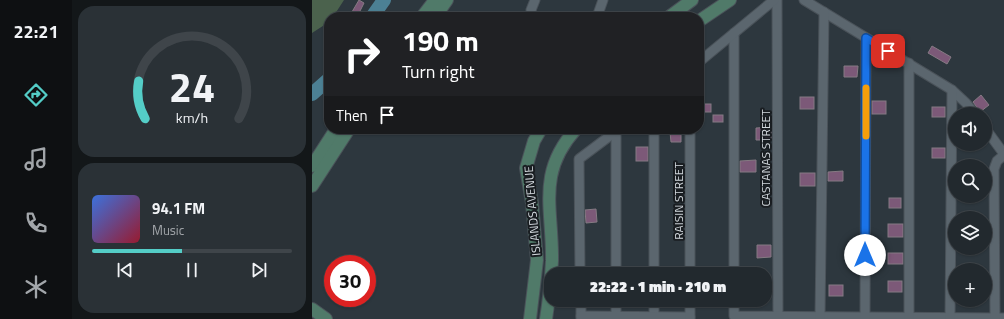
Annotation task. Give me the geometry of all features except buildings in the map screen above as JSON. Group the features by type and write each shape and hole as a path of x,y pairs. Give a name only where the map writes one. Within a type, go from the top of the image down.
{"street":[{"path":"426,12 435,0"},
{"path":"439,12 447,0"},
{"path":"532,12 535,0"},
{"path":"599,12 603,0"},
{"path":"676,12 692,0"},
{"path":"704,18 730,0"},
{"path":"704,58 775,0"},
{"name":"CASTANAS STREET","path":"775,0 778,316"},
{"path":"804,0 952,90 970,107"},
{"path":"820,316 824,12"},
{"path":"734,33 734,267"},
{"path":"865,317 866,38"},
{"path":"909,63 909,318"},
{"path":"950,318 952,90"},
{"path":"312,166 333,134"},
{"path":"312,186 346,134"},
{"name":"ISLANDS AVENUE","path":"530,319 537,260 532,203 526,168 534,141 538,134"},
{"name":"ISLANDS AVENUE","path":"546,319 552,260 548,199 549,184 561,150 572,134"},
{"path":"580,267 579,159 612,134"},
{"path":"616,267 617,134"},
{"path":"654,134 654,267"},
{"name":"RAISIN STREET","path":"690,134 690,267"},
{"path":"734,307 734,316 1000,318 994,169 997,161 1004,155 992,138"},
{"path":"537,260 552,260"},
{"path":"616,307 616,316"},
{"path":"654,307 654,317"},
{"path":"581,317 616,316 690,318 690,307"},
{"path":"312,309 326,319"}],"green space":[{"path":"312,0 344,0 336,12 324,12 324,25 312,33"}],"waterway":[{"path":"376,12 384,0"},
{"path":"312,94 324,83"}],"slow traffic":[{"path":"866,88 866,136"}],"route":[{"path":"865,255 866,38 888,51"}]}
